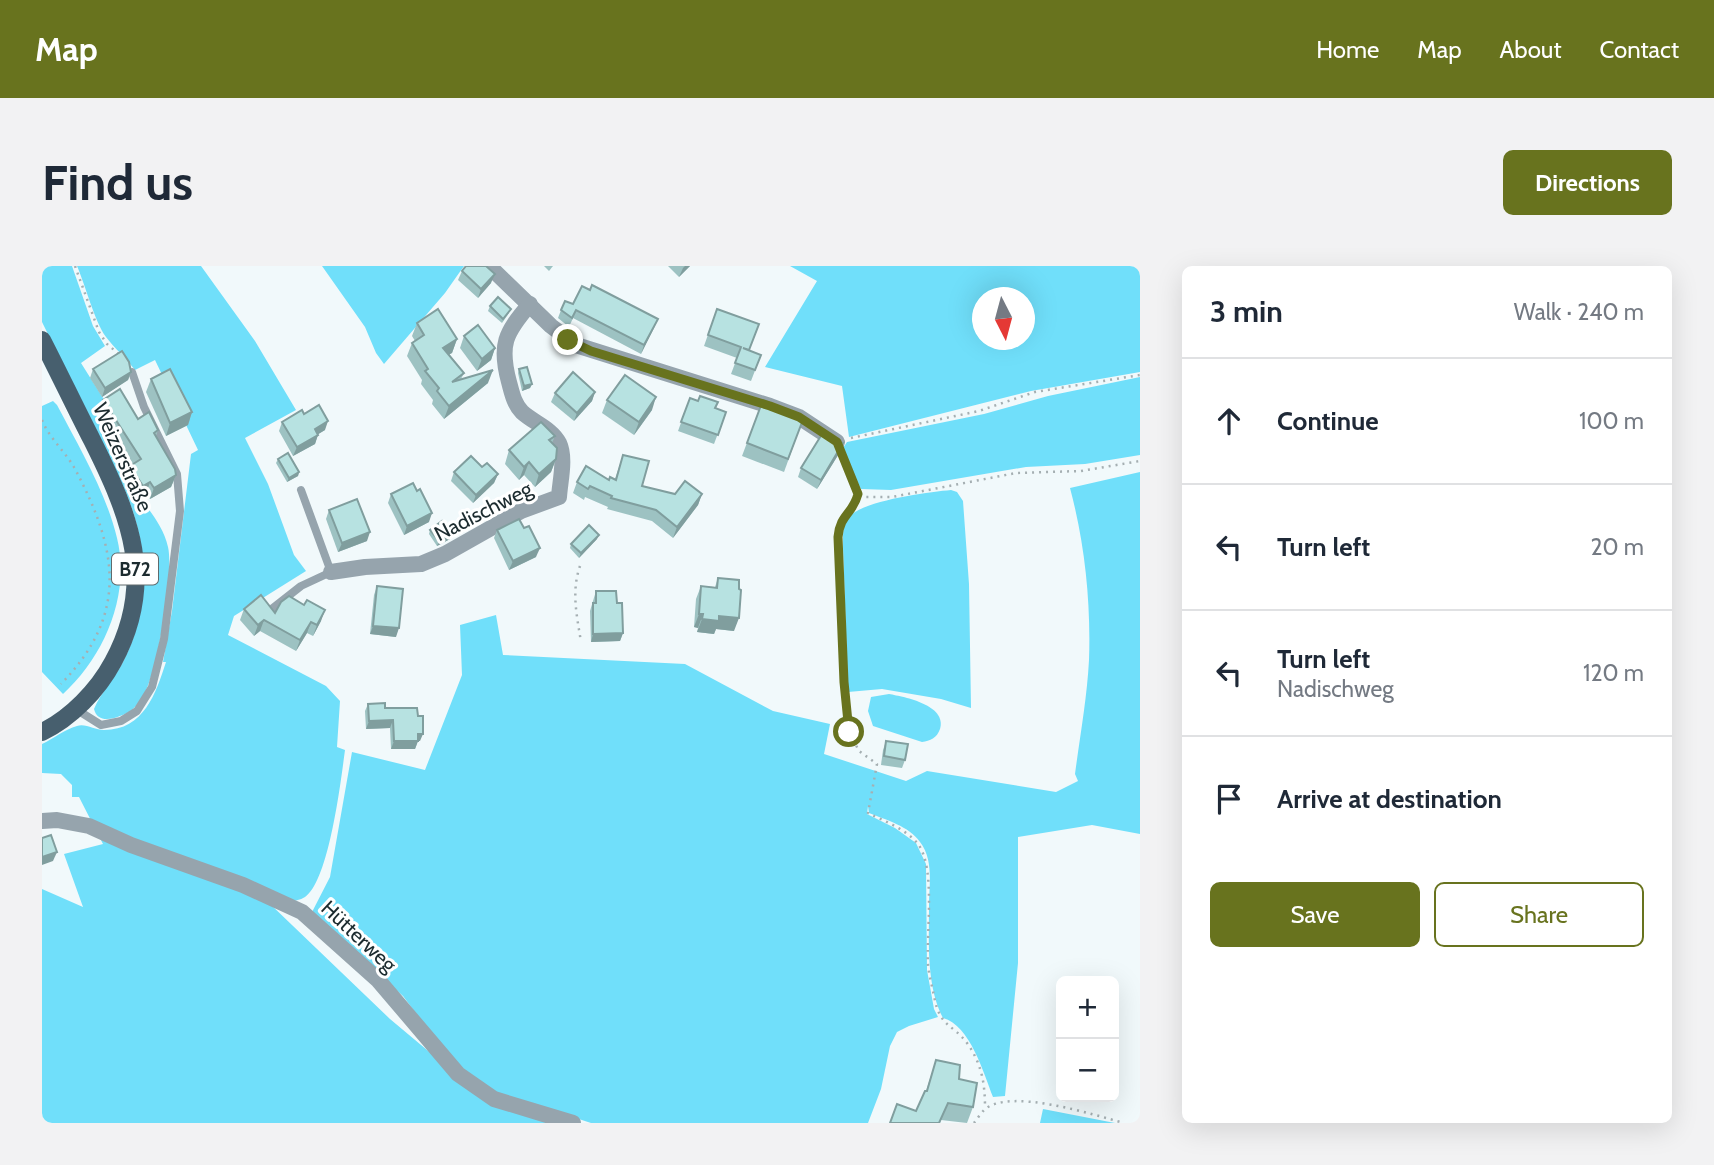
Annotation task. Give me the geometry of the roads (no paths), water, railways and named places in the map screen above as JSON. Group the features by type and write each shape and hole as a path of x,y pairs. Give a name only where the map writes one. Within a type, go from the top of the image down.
{"main road":[{"name":"Weizerstraße","path":"42,340 123,507 134,552 136,596 128,629 107,673 80,710 42,732"}],"street":[{"path":"489,266 551,326 576,345 770,406 799,417 837,442"},
{"name":"Nadischweg","path":"331,572 421,564 445,554 520,511 559,497 562,457 558,442 517,405 503,359 503,348 509,329 530,304"},
{"name":"Hütterweg","path":"42,821 57,820 89,826 131,845 243,885 302,912 378,980 458,1074 494,1098 573,1123"}],"lane":[{"path":"80,710 96,723 107,725 121,721 143,704 152,687 160,661 168,611 180,511 179,483 144,407 132,372"},
{"path":"273,608 301,586 331,572 301,490"}]}
